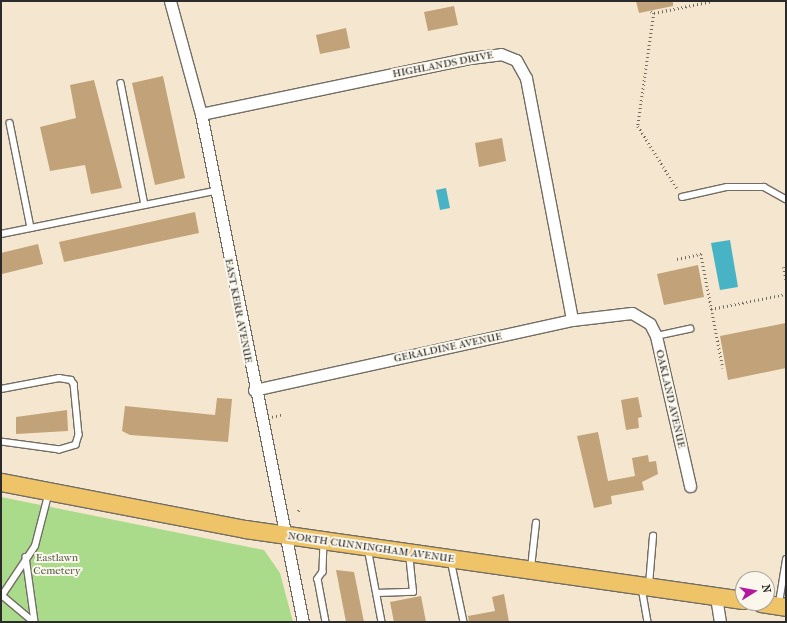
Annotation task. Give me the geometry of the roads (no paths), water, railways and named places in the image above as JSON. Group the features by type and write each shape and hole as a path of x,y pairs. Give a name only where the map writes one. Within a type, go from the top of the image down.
{"main road":[{"name":"NORTH CUNNINGHAM AVENUE","path":"1,482 284,535 451,560 735,599"}],"street":[{"name":"EAST KERR AVENUE","path":"170,1 201,114 214,191 303,622"},
{"name":"HIGHLANDS DRIVE","path":"201,114 470,58 501,54 516,60 526,78 572,320"},
{"name":"GERALDINE AVENUE","path":"254,390 572,320 626,312 642,318"},
{"name":"OAKLAND AVENUE","path":"642,318 656,336 690,486"},
{"path":"716,597 720,622"}],"lane":[{"path":"121,83 145,205"},
{"path":"10,123 31,228"},
{"path":"682,197 727,187 764,187 786,200"},
{"path":"1,234 214,191"},
{"path":"656,336 690,329"},
{"path":"1,388 66,377 71,380 74,384 79,435 76,445 60,450 1,442"},
{"path":"34,622 2,597 26,556 35,546 49,492"},
{"path":"531,571 536,523"},
{"path":"648,622 645,587 653,536"},
{"path":"324,541 323,572 318,579 326,622"},
{"path":"368,548 382,622"},
{"path":"377,594 413,592 410,554"},
{"path":"26,556 34,622"},
{"path":"451,560 464,622"},
{"path":"782,606 786,560"}],"water":[{"path":"446,188 450,208 440,210 436,190"},
{"path":"730,240 738,287 720,290 711,243"}],"park label":[{"name":"Eastlawn Cemetery","path":"57,565"}]}
